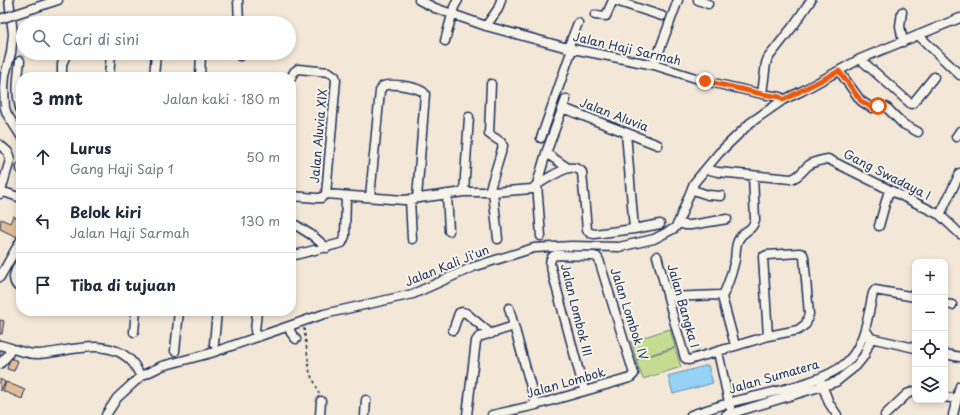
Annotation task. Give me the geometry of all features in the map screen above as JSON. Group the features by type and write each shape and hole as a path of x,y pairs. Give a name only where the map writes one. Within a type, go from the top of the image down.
{"street":[{"path":"9,0 13,34 11,53 5,74 5,108 16,128"},
{"path":"238,0 239,16"},
{"name":"Jalan Haji Sarmah","path":"419,0 435,8 486,26 570,48 654,65 705,81 780,97 783,100"},
{"path":"445,41 458,0"},
{"path":"486,26 498,9 501,0"},
{"path":"595,15 606,16 613,0 662,16"},
{"path":"654,65 678,0"},
{"path":"698,0 708,4"},
{"path":"762,94 768,58 794,25 811,0"},
{"path":"0,19 54,1"},
{"path":"902,12 900,26 903,42"},
{"path":"783,100 860,59 960,18"},
{"path":"541,138 578,23"},
{"path":"918,35 960,75"},
{"path":"860,59 910,104 913,103 934,77"},
{"path":"62,72 64,60"},
{"path":"109,72 110,60"},
{"path":"154,72 155,60"},
{"path":"200,72 201,60"},
{"path":"18,72 20,61"},
{"name":"Jalan Aluvia XIX","path":"294,72 298,69 329,72 335,76 336,80 326,194"},
{"path":"839,71 861,101 872,108 886,107 903,124 918,132"},
{"path":"370,197 380,91 386,84 415,88 423,91 426,99 414,198 412,239"},
{"path":"491,84 489,134 501,142 503,146 491,192 498,239"},
{"path":"541,236 537,184 546,153 566,99"},
{"name":"Jalan Kali Ji'un","path":"106,415 118,398 141,376 162,366 211,353 324,314 412,294 473,267 534,248 572,246 619,247 654,239 675,228 693,190 694,184 719,153 750,123 783,100"},
{"name":"Jalan Aluvia","path":"563,108 658,145"},
{"path":"464,192 469,117"},
{"path":"626,133 634,229"},
{"path":"0,145 8,152 10,160 1,193 16,197"},
{"path":"546,153 568,168"},
{"name":"Gang Swadaya I","path":"706,169 718,172 791,179 797,178 809,165 818,160 828,159 940,215 960,234"},
{"path":"296,196 321,198 326,194 404,200 464,192 532,189 537,184 568,168 576,168 582,172 588,232 594,234 660,224"},
{"path":"940,215 960,173"},
{"path":"735,345 722,297 734,260 738,240 754,225 753,176"},
{"path":"693,190 708,195 721,196"},
{"path":"879,226 890,190"},
{"path":"447,194 449,231"},
{"path":"296,255 327,248 343,242 345,236 346,196"},
{"path":"678,223 691,225 727,220"},
{"path":"296,225 313,236 327,248"},
{"path":"0,277 16,249"},
{"name":"Jalan Lombok III","path":"584,390 550,260 556,254 597,257"},
{"path":"729,414 729,402 718,352 735,345 798,330 804,327 808,321 809,314 803,254 767,255 763,257 768,336"},
{"name":"Jalan Bangka I","path":"657,256 685,358 689,360 718,352"},
{"name":"Jalan Lombok IV","path":"597,257 634,370 633,375 630,378"},
{"path":"16,270 14,274 14,283 16,285"},
{"name":"Jalan Sumatera","path":"691,415 729,402 820,378 838,369 855,351 864,332 875,290 912,296"},
{"path":"668,297 722,297"},
{"path":"509,308 536,405"},
{"path":"453,330 459,313 462,312 466,313 491,334"},
{"path":"134,332 136,316"},
{"path":"175,351 178,316"},
{"path":"214,344 217,316"},
{"path":"255,331 256,316"},
{"path":"467,415 476,341 480,337 514,326"},
{"path":"289,327 290,333 296,339"},
{"path":"864,332 871,338 912,347"},
{"name":"Jalan Sumatera","path":"729,414 836,382 856,366 864,356 871,338"},
{"path":"0,345 38,354 84,347 102,347 116,351 127,358 141,376"},
{"path":"0,364 8,355 11,348"},
{"path":"948,355 960,358"},
{"name":"Jalan Lombok","path":"492,415 509,413 584,390 630,378"},
{"path":"820,378 829,403 837,415"},
{"path":"953,415 960,386"},
{"path":"885,415 907,394 912,392"},
{"path":"948,398 956,399"},
{"path":"365,415 366,400"},
{"path":"320,415 321,401"}],"path":[{"path":"303,322 310,374 316,385 321,401"}],"green space":[{"path":"670,329 675,347 636,359 631,341"},
{"path":"675,348 681,367 643,379 636,360"}],"water":[{"path":"708,365 713,383 673,394 668,376"}],"building":[{"path":"13,216 16,218 16,237 0,229 1,219 10,223"},
{"path":"0,320 4,321 2,334 0,334"},
{"path":"0,347 6,349 2,359 0,358"},
{"path":"10,358 18,361 14,371 7,369"},
{"path":"0,379 5,382 1,391 0,390"},
{"path":"6,382 25,390 22,399 3,391"}],"route":[{"path":"705,81 780,97 783,100 839,71 861,101 872,108 878,106"}]}
